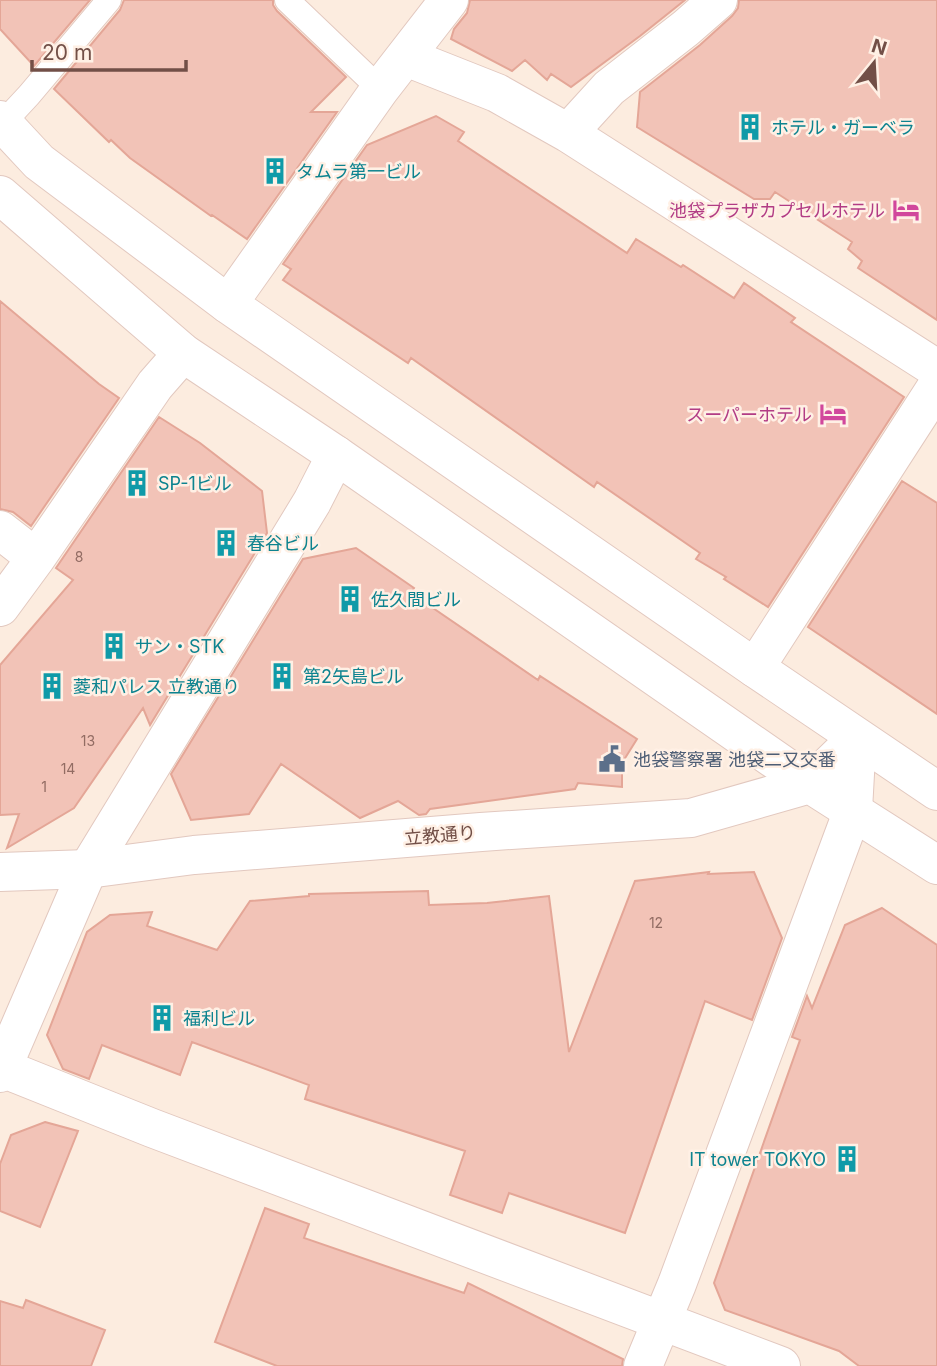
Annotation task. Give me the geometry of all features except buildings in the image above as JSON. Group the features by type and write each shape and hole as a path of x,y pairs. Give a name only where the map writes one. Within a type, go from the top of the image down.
{"street":[{"path":"228,304 380,89 449,0"},
{"path":"568,133 609,88 718,0"},
{"path":"406,57 497,93 568,133 937,369"},
{"path":"1,122 38,162 228,304 937,791"},
{"path":"0,195 183,353 336,455 810,784 937,865"},
{"path":"0,607 155,385 183,353"},
{"path":"755,668 937,386"},
{"path":"336,455 312,502 88,869 1,1070 781,1366"},
{"path":"0,530 36,558"},
{"path":"643,1366 677,1284 853,810 857,738"},
{"name":"立教通り","path":"0,872 88,869 208,854 691,818 810,784 857,738"}],"lane":[{"path":"1,122 29,95 109,0"},
{"path":"287,0 380,89"}],"place":[{"name":"ホテル・ガーベラ","path":"750,127"},
{"name":"タムラ第一ビル","path":"275,171"},
{"name":"池袋プラザカプセルホテル","path":"906,210"},
{"name":"スーパーホテル","path":"833,414"},
{"name":"SP-1ビル","path":"137,483"},
{"name":"春谷ビル","path":"226,543"},
{"name":"佐久間ビル","path":"350,599"},
{"name":"サン・STK","path":"114,646"},
{"name":"第2矢島ビル","path":"282,676"},
{"name":"菱和パレス 立教通り","path":"52,686"},
{"name":"池袋警察署 池袋二又交番","path":"612,759"},
{"name":"福利ビル","path":"162,1018"},
{"name":"IT tower TOKYO","path":"847,1159"}]}
